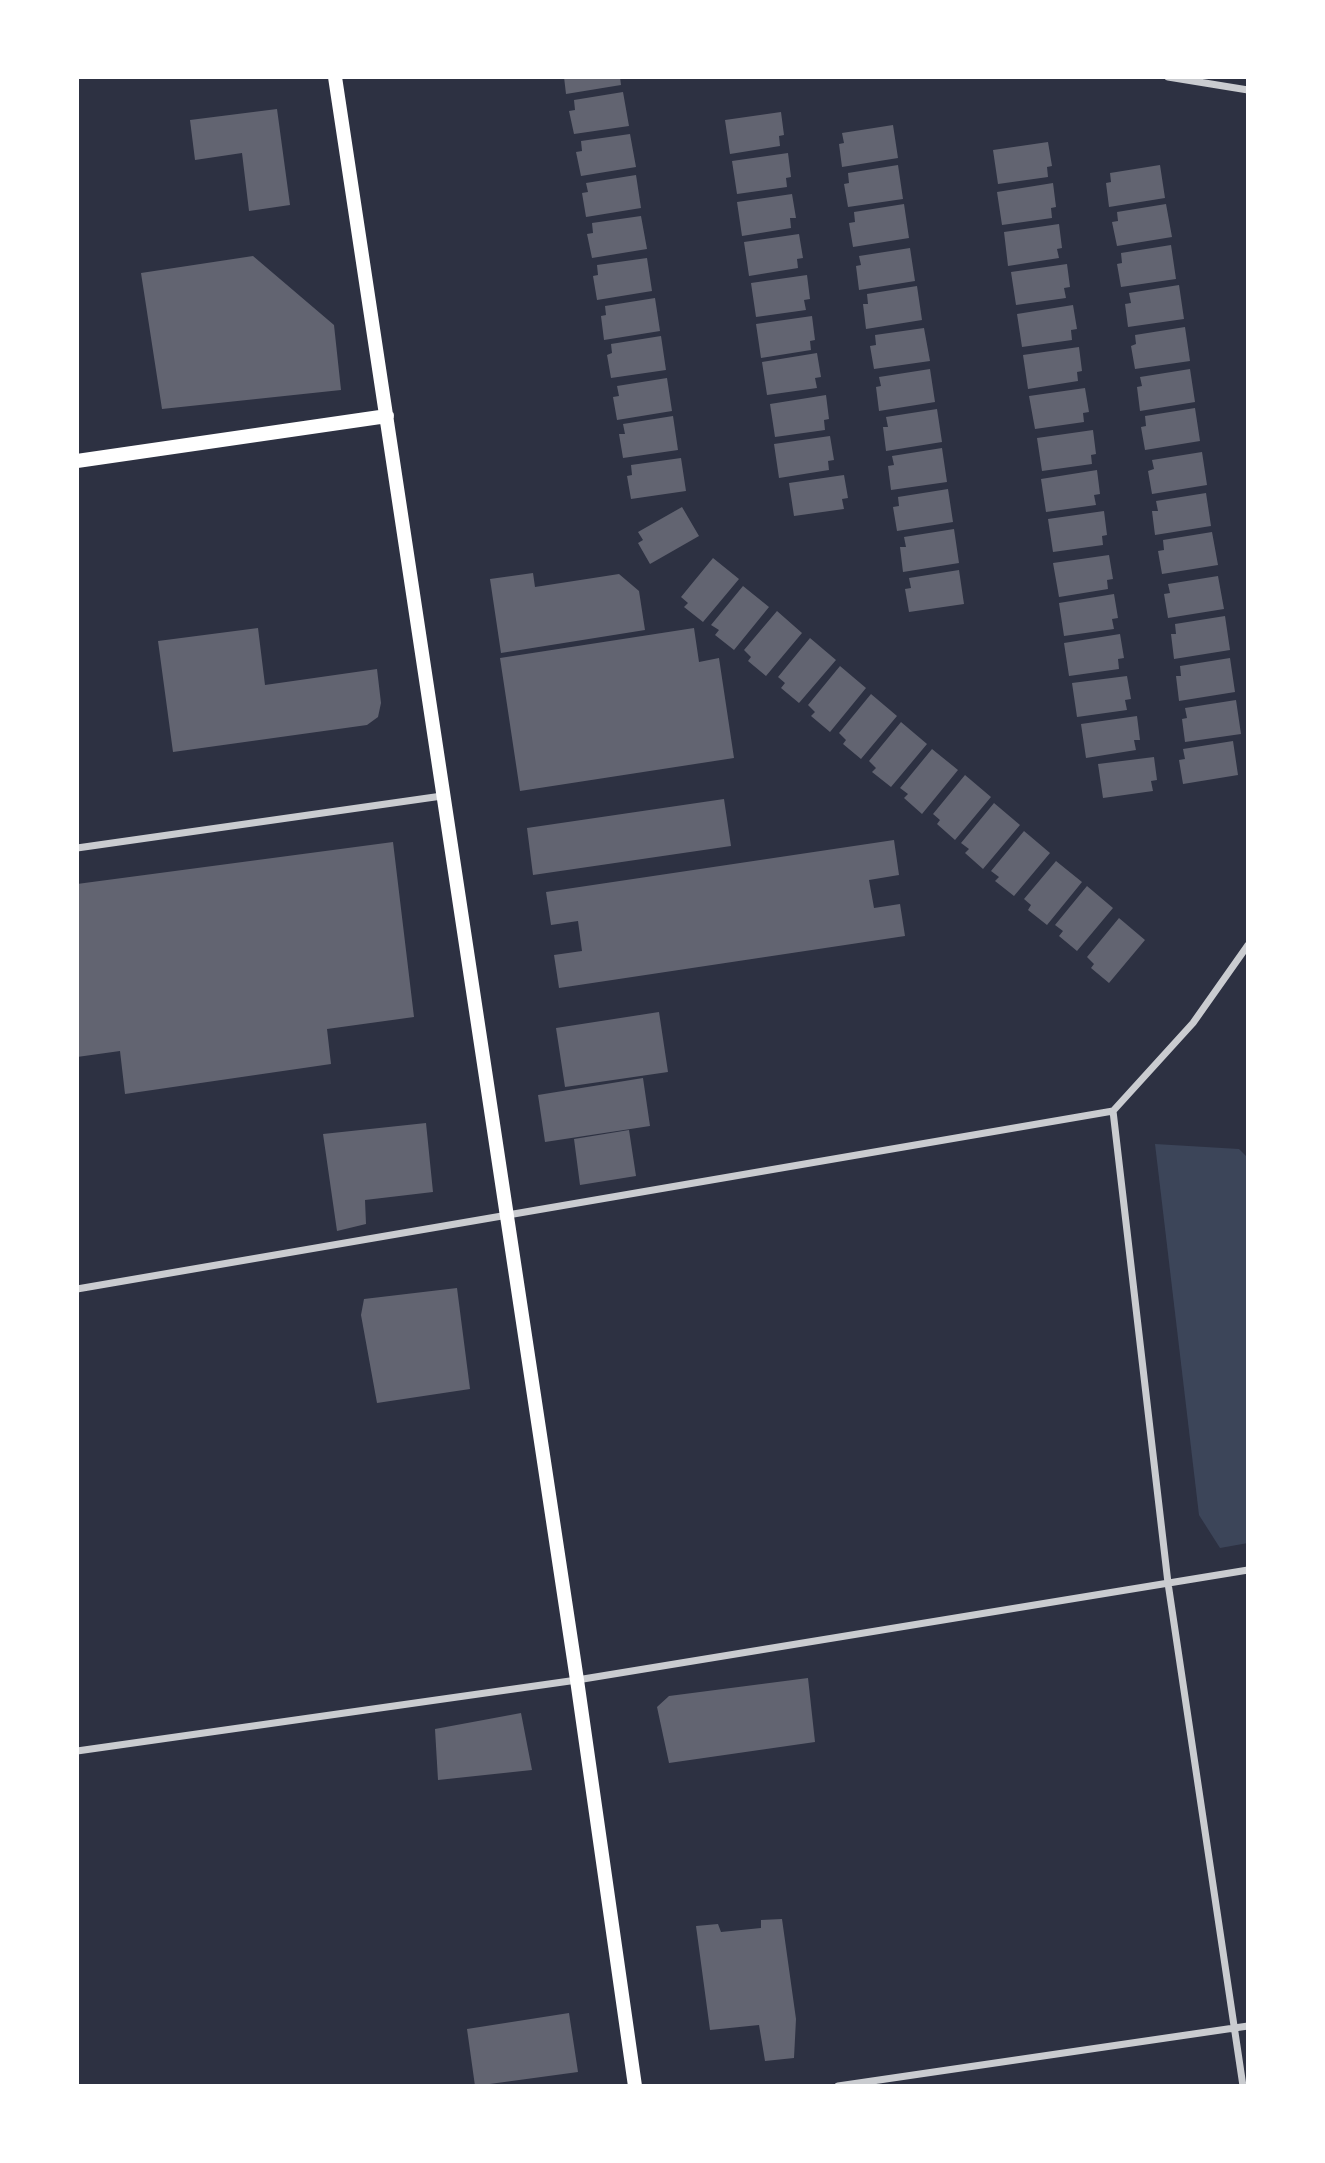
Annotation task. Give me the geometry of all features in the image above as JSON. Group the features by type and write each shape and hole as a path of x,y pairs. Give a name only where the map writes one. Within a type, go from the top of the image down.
{"main road":[{"path":"335,77 578,1680 635,2086"},
{"path":"77,461 387,416"}],"street":[{"path":"1168,77 1248,90"},
{"path":"77,848 442,796"},
{"path":"77,1289 1113,1111 1193,1023 1248,946"},
{"path":"1113,1111 1168,1583 1243,2086"},
{"path":"77,1751 578,1680 1248,1570"},
{"path":"838,2086 1248,2026"}],"shaded area":[{"path":"1155,1144 1239,1149 1248,1158 1248,1543 1220,1548 1199,1515"}],"building":[{"path":"564,77 620,77 621,85 566,94"},
{"path":"623,92 629,126 574,134 569,111 575,110 574,100"},
{"path":"277,109 290,205 249,211 242,153 195,160 190,120"},
{"path":"781,112 784,135 779,136 780,146 730,154 725,120"},
{"path":"893,125 898,158 842,167 839,144 844,143 842,133"},
{"path":"630,134 636,167 581,176 576,152 582,151 581,141"},
{"path":"1048,142 1052,166 1047,167 1048,177 998,184 993,150"},
{"path":"788,153 791,177 786,178 787,187 737,194 732,161"},
{"path":"898,165 903,199 848,207 844,184 849,183 848,173"},
{"path":"1160,165 1165,198 1109,207 1106,183 1111,182 1110,173"},
{"path":"636,175 641,208 586,217 582,193 588,192 586,183"},
{"path":"1053,183 1056,207 1051,208 1052,218 1002,225 997,192"},
{"path":"792,194 796,218 790,218 791,228 742,236 737,202"},
{"path":"904,204 909,238 853,247 849,223 855,222 854,212"},
{"path":"1166,204 1172,237 1117,246 1112,222 1118,221 1117,212"},
{"path":"641,216 647,249 592,258 587,234 593,233 592,223"},
{"path":"1059,224 1062,248 1057,249 1059,258 1008,266 1004,232"},
{"path":"799,234 803,258 797,259 798,268 749,276 744,242"},
{"path":"1171,245 1176,279 1121,287 1117,264 1122,263 1121,253"},
{"path":"910,248 915,281 859,290 856,266 861,265 859,256"},
{"path":"253,256 334,325 341,390 162,409 141,273"},
{"path":"647,258 652,291 597,300 593,276 598,275 597,265"},
{"path":"1067,264 1070,287 1064,288 1066,298 1016,305 1011,272"},
{"path":"807,275 810,299 804,300 806,310 756,317 751,283"},
{"path":"1179,285 1184,319 1128,327 1125,304 1131,303 1129,293"},
{"path":"917,286 922,320 866,329 863,304 868,304 867,294"},
{"path":"655,298 660,331 604,340 601,316 606,315 605,306"},
{"path":"1073,305 1077,329 1071,330 1072,340 1022,347 1017,314"},
{"path":"812,316 815,340 810,341 811,350 761,358 756,324"},
{"path":"1185,327 1190,361 1135,369 1131,346 1136,344 1135,335"},
{"path":"924,328 930,361 874,369 870,346 876,345 875,335"},
{"path":"661,336 666,370 611,378 607,355 612,353 611,344"},
{"path":"1079,347 1082,371 1077,372 1078,381 1028,389 1023,355"},
{"path":"817,353 821,377 815,378 817,388 767,395 762,362"},
{"path":"930,369 935,402 879,411 876,387 881,386 879,377"},
{"path":"1190,369 1195,402 1140,411 1137,387 1142,386 1140,377"},
{"path":"667,378 672,411 617,420 613,397 619,396 617,386"},
{"path":"1085,388 1089,412 1083,413 1084,422 1035,429 1029,396"},
{"path":"826,395 829,419 824,420 825,430 775,437 770,404"},
{"path":"1195,408 1200,441 1145,450 1141,427 1146,426 1145,416"},
{"path":"937,409 942,442 886,451 883,427 888,427 886,417"},
{"path":"673,416 678,450 623,458 619,434 625,434 623,424"},
{"path":"1093,430 1096,454 1091,455 1092,464 1042,471 1037,438"},
{"path":"830,436 834,460 828,461 829,470 779,478 774,444"},
{"path":"942,448 947,482 891,490 888,466 894,465 892,456"},
{"path":"1202,452 1207,485 1152,494 1148,471 1154,469 1152,460"},
{"path":"681,458 686,491 631,499 627,476 632,475 631,465"},
{"path":"1097,470 1100,494 1094,495 1096,505 1046,512 1041,479"},
{"path":"844,475 848,498 842,499 844,509 794,516 789,483"},
{"path":"948,489 953,522 897,531 893,507 899,506 898,497"},
{"path":"1206,493 1211,526 1155,535 1152,511 1158,511 1156,501"},
{"path":"682,507 699,536 650,564 638,543 643,540 638,532"},
{"path":"1104,511 1107,535 1102,536 1103,545 1053,552 1048,519"},
{"path":"954,529 959,563 903,572 900,547 906,547 904,537"},
{"path":"1212,532 1218,565 1162,574 1158,551 1164,550 1163,540"},
{"path":"1109,555 1113,579 1107,580 1108,589 1059,597 1053,563"},
{"path":"713,558 739,579 703,622 684,607 688,603 681,597"},
{"path":"959,570 964,604 909,612 905,589 911,588 909,578"},
{"path":"533,573 535,587 619,574 639,591 645,630 501,653 490,579"},
{"path":"1218,576 1224,609 1168,618 1164,594 1170,593 1168,584"},
{"path":"743,586 769,607 734,650 715,635 719,630 711,625"},
{"path":"1114,594 1118,618 1112,619 1114,629 1064,636 1059,603"},
{"path":"777,611 802,633 766,676 748,661 751,657 744,650"},
{"path":"1225,616 1230,650 1174,659 1171,634 1176,634 1175,624"},
{"path":"258,628 265,685 377,669 381,703 378,717 367,725 173,752 158,641"},
{"path":"694,628 699,662 719,658 734,758 520,791 500,658"},
{"path":"1120,634 1124,658 1118,659 1119,669 1069,676 1064,643"},
{"path":"810,638 836,660 799,703 781,688 785,683 778,677"},
{"path":"1230,658 1235,692 1179,701 1176,676 1181,676 1180,666"},
{"path":"840,666 866,688 830,732 811,716 815,712 808,705"},
{"path":"1127,676 1131,699 1125,700 1127,710 1077,717 1072,683"},
{"path":"871,694 897,716 861,759 843,744 846,740 839,733"},
{"path":"1236,700 1241,734 1185,742 1182,719 1187,718 1185,708"},
{"path":"1137,716 1140,740 1134,740 1136,750 1086,758 1081,724"},
{"path":"901,722 927,744 891,787 872,772 876,768 869,761"},
{"path":"1233,741 1238,775 1183,784 1179,760 1185,759 1183,749"},
{"path":"932,749 958,770 922,814 904,798 908,794 900,788"},
{"path":"1154,757 1157,780 1151,781 1153,791 1103,798 1098,764"},
{"path":"965,775 991,797 955,840 937,824 940,820 933,814"},
{"path":"724,799 731,846 533,875 527,828"},
{"path":"994,803 1020,825 983,869 965,853 969,849 961,843"},
{"path":"1024,831 1050,853 1014,896 995,881 999,877 991,871"},
{"path":"894,840 899,875 869,880 874,908 900,904 905,936 559,988 554,955 582,951 578,921 551,925 546,892"},
{"path":"393,842 414,1017 327,1029 331,1064 125,1094 120,1051 77,1057 77,884"},
{"path":"1056,861 1082,882 1047,925 1028,910 1031,905 1024,899"},
{"path":"1087,886 1113,908 1077,951 1059,936 1063,931 1055,925"},
{"path":"1119,918 1145,940 1109,983 1091,968 1094,964 1087,957"},
{"path":"659,1012 668,1072 565,1087 556,1028"},
{"path":"643,1078 650,1126 545,1142 538,1095"},
{"path":"426,1123 433,1192 365,1200 366,1224 337,1231 323,1134"},
{"path":"629,1130 636,1176 580,1185 574,1139"},
{"path":"457,1288 470,1389 377,1403 361,1315 364,1299"},
{"path":"808,1678 815,1742 669,1763 657,1707 669,1696"},
{"path":"521,1713 532,1770 438,1780 435,1729"},
{"path":"782,1919 796,2019 794,2058 765,2061 759,2025 710,2030 696,1926 718,1924 721,1932 761,1928 761,1920"},
{"path":"569,2013 578,2072 475,2086 467,2029"}]}
